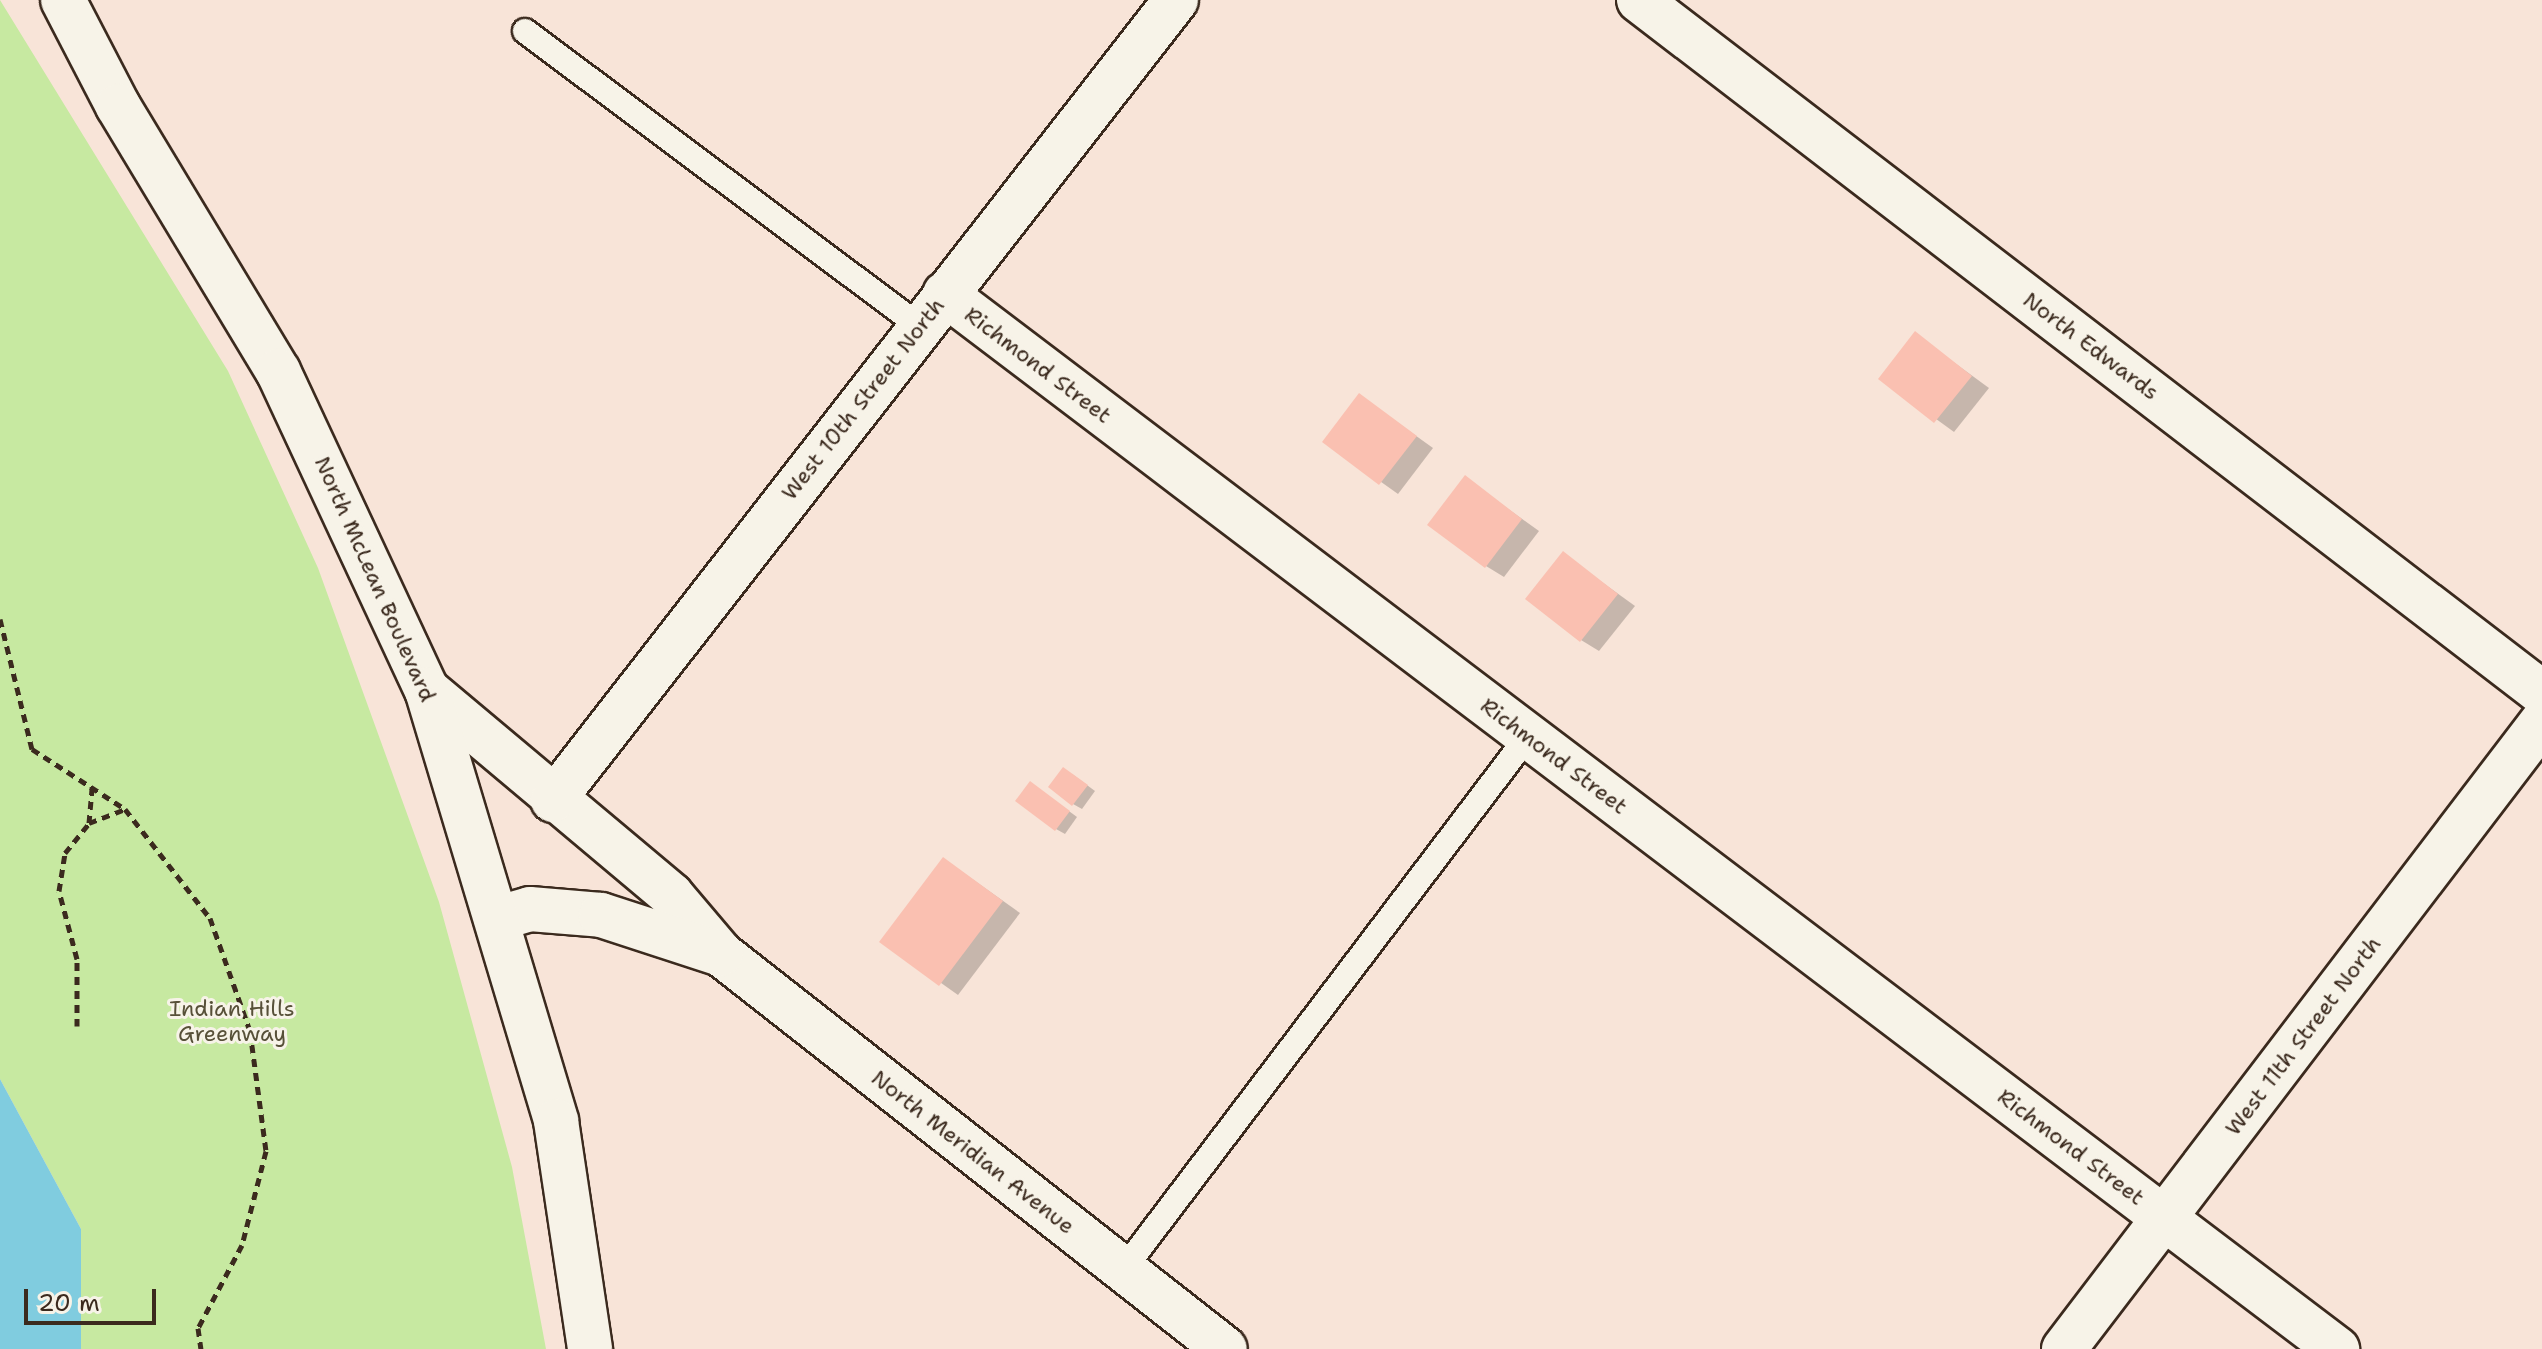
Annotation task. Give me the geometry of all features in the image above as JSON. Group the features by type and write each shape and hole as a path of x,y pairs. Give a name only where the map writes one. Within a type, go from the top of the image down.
{"street":[{"name":"North McLean Boulevard","path":"63,0 118,106 278,371 427,690 499,918 556,1121 590,1349"},
{"name":"West 10th Street North","path":"553,800 1176,0"},
{"name":"North Edwards","path":"1639,0 2542,693"},
{"name":"Richmond Street","path":"932,310 1528,736 2337,1349"},
{"name":"North Meridian Avenue","path":"427,690 553,800 671,895 721,954 1223,1349"},
{"name":"West 11th Street North","path":"2064,1349 2542,722"},
{"name":"North Meridian Avenue","path":"499,918 530,909 601,915 721,954"}],"lane":[{"path":"525,31 932,310"},
{"path":"1123,1270 1528,736"}],"path":[{"path":"0,619 32,749 92,784 125,809 210,918 252,1046 266,1151 242,1245 198,1328 201,1349"},
{"path":"89,823 92,784"},
{"path":"77,1026 77,959 59,891 65,853 89,823 125,809"}],"green space":[{"name":"Indian Hills Greenway","path":"0,0 228,371 318,568 439,902 512,1167 546,1349 81,1349 81,1229 0,1079"}],"water":[{"path":"0,1079 81,1229 81,1349 0,1349"}],"building":[{"path":"1915,331 1972,376 1934,423 1878,379"},
{"path":"1359,393 1417,436 1379,485 1322,442"},
{"path":"1465,475 1522,519 1485,568 1427,525"},
{"path":"1563,551 1618,594 1580,642 1525,599"},
{"path":"1063,767 1088,785 1072,806 1048,787"},
{"path":"1030,781 1070,811 1055,831 1015,801"},
{"path":"943,857 1003,901 939,986 879,942"}]}
